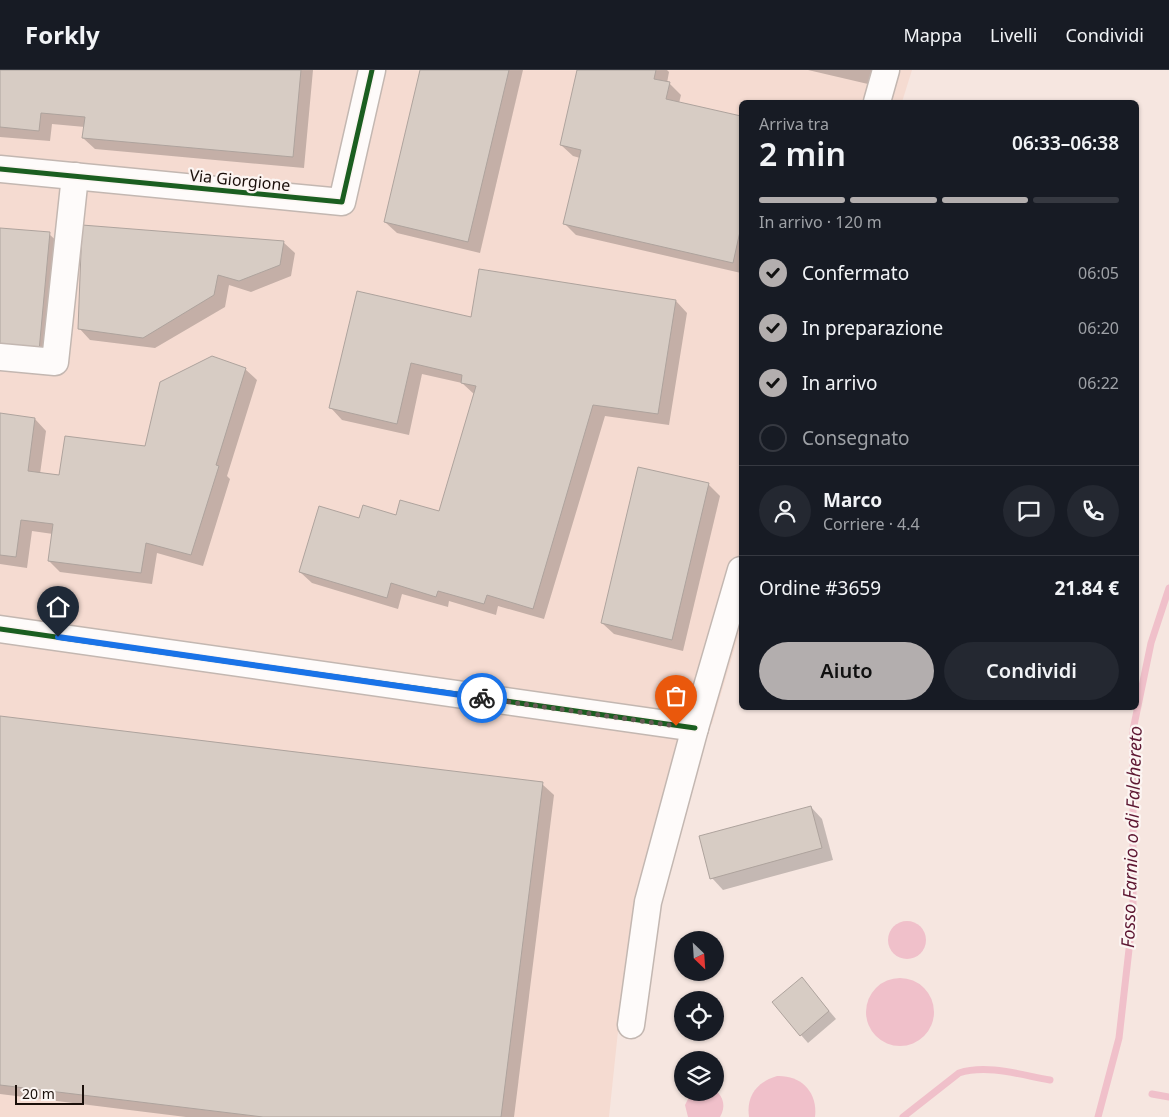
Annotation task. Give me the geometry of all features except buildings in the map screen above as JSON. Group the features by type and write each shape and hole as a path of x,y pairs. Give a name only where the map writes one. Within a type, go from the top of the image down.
{"street":[{"name":"Via Giorgione","path":"0,169 342,202 372,70"},
{"path":"878,100 886,70"},
{"path":"0,357 55,362 75,176"},
{"path":"631,1025 648,902 695,728 739,577"},
{"path":"0,629 695,728"}],"shaded area":[{"path":"0,70 912,70 903,100 739,100 739,634 712,724 674,752 626,955 609,1117 0,1117"},
{"path":"907,921 921,926 926,940 921,954 907,959 893,954 888,940 893,926"},
{"path":"900,978 913,980 924,988 932,999 934,1012 932,1025 924,1036 913,1044 900,1046 887,1044 876,1036 868,1025 866,1012 868,999 876,988 887,980"},
{"path":"777,1076 793,1078 806,1087 814,1100 815,1117 749,1117 749,1103 754,1091 764,1082"},
{"path":"687,1101 722,1101 723,1110 720,1117 688,1117 685,1105"}],"waterway":[{"name":"Fosso Farnio o di Falchereto","path":"1139,701 1151,643 1169,588"},
{"name":"Fosso Farnio o di Falchereto","path":"1098,1117 1119,1038 1133,914 1133,730 1137,710"},
{"path":"903,1117 959,1073 992,1070 1050,1080"},
{"path":"1152,1094 1169,1097"}],"cycle path":[{"path":"0,169 342,202 372,70"},
{"path":"0,629 695,728"}],"way so far":[{"path":"482,698 676,726"}],"route":[{"path":"58,637 482,698"}]}
